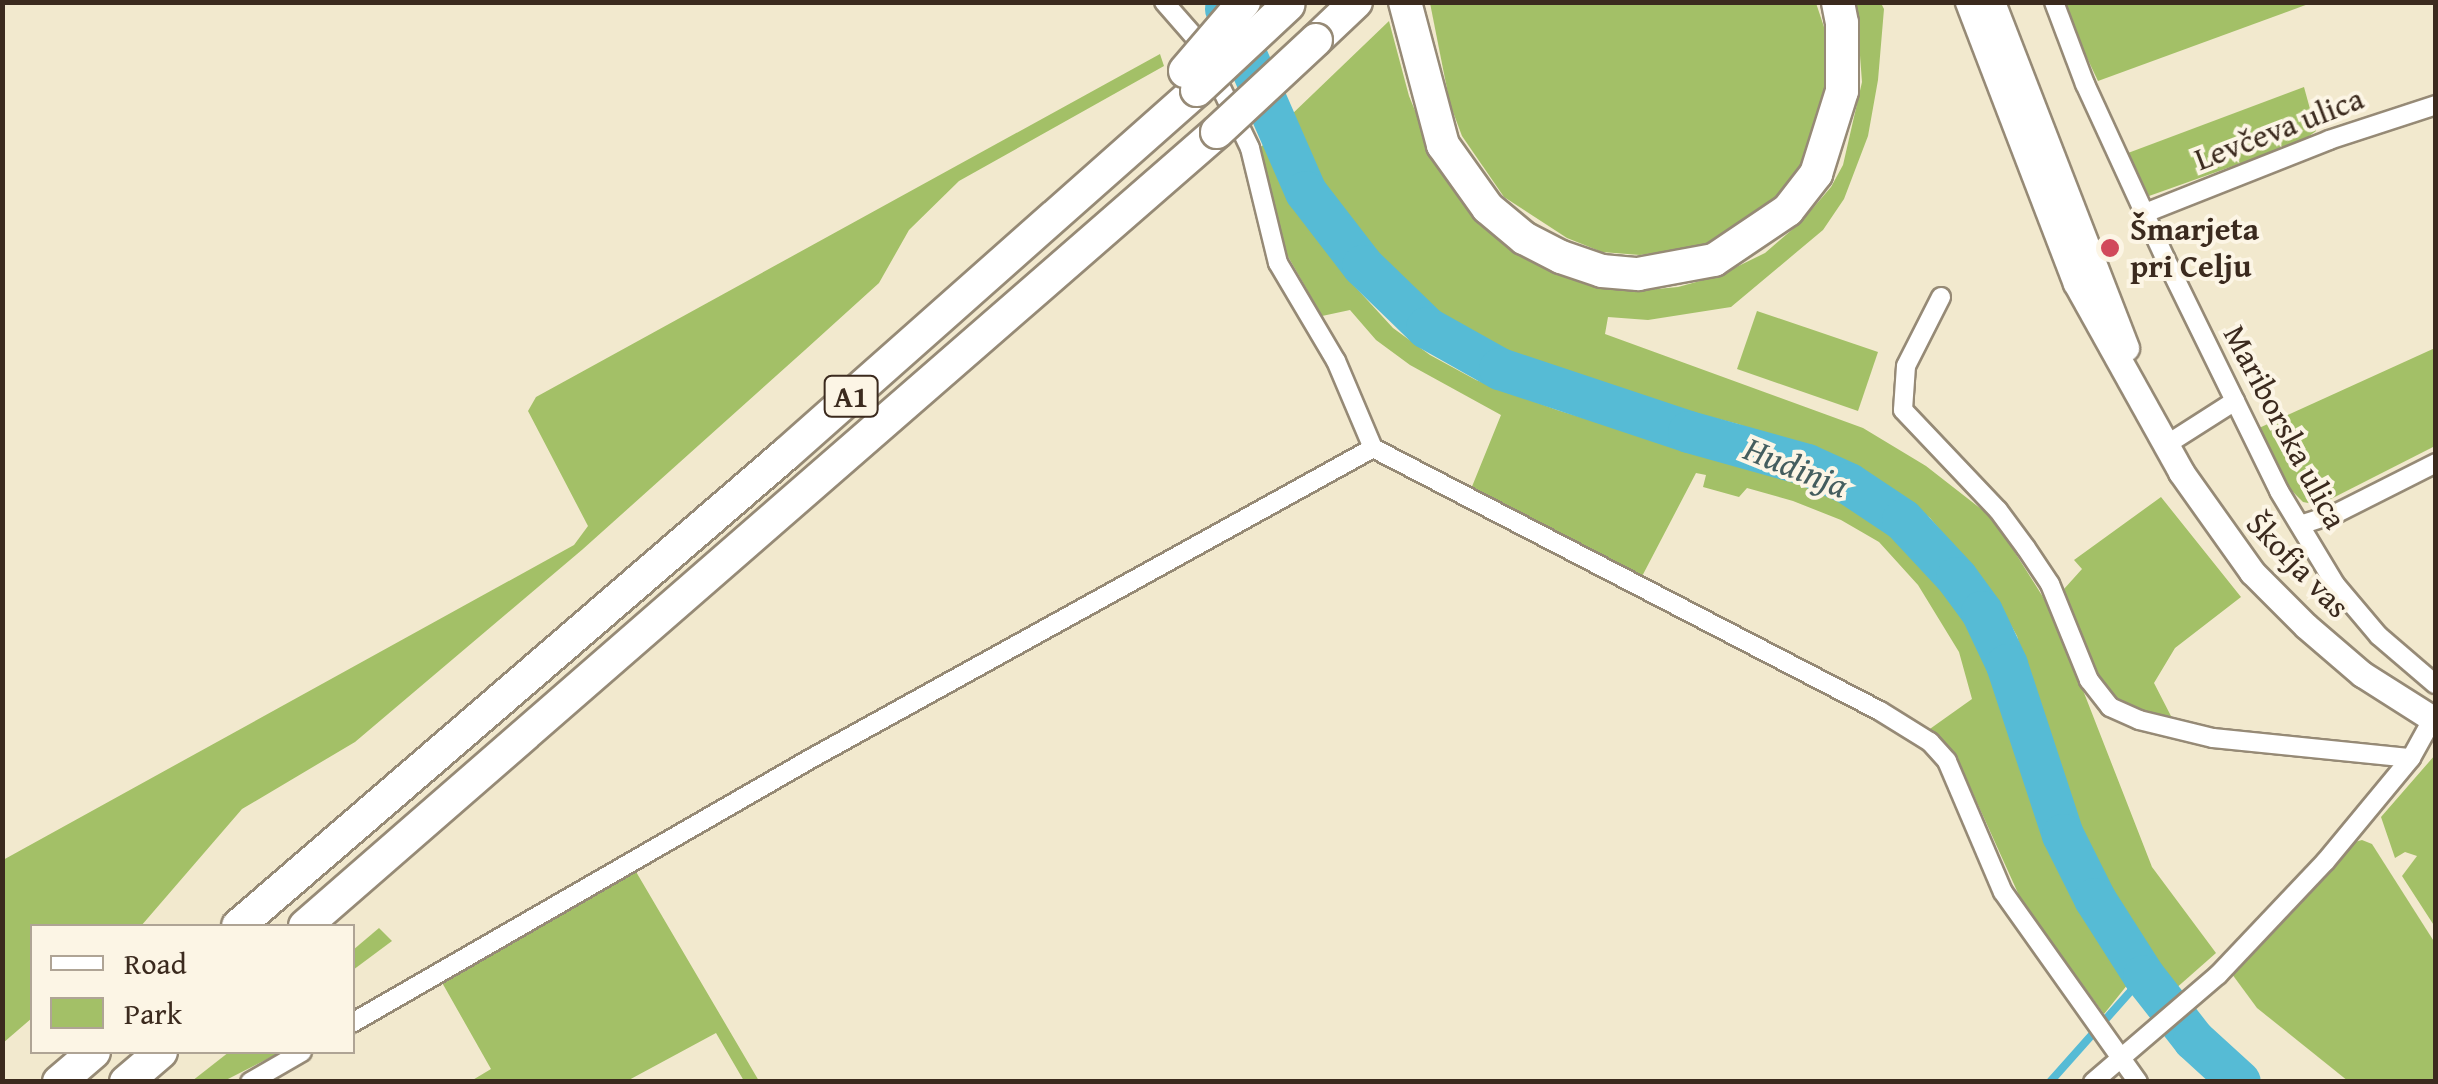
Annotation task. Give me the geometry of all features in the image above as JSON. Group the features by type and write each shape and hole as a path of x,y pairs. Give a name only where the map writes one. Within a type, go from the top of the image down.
{"highway":[{"path":"1191,80 1244,2"},
{"name":"A1","path":"307,924 1217,132 1356,2"},
{"path":"1405,2 1443,144 1464,179 1488,208 1524,238 1602,271 1669,271 1714,260 1753,238 1788,210 1816,174 1842,92 1837,10"},
{"name":"A1","path":"240,924 786,454 1147,133 1191,80 1290,4"},
{"path":"59,1082 92,1054"},
{"path":"126,1082 158,1054"}],"main road":[{"path":"1968,2 2076,283 2152,419"},
{"path":"1992,2 2152,419"},
{"name":"Škofja vas","path":"2152,419 2214,523 2252,572 2362,674 2434,720"}],"street":[{"path":"1164,2 1199,42 1250,148 1278,263 1336,361 1373,448 1880,711 1930,742 1947,761 2002,892 2138,1082"},
{"name":"Mariborska ulica","path":"2054,2 2085,84 2145,212 2234,401 2300,525 2336,584 2378,636 2435,684"},
{"name":"Levčeva ulica","path":"2145,212 2329,140 2436,105"},
{"path":"1940,297 1906,366 1903,410 1998,510 2026,548 2050,584 2090,680 2110,707 2139,720 2213,738 2411,758"},
{"path":"2166,445 2234,401"},
{"path":"355,1020 812,758 1373,448"},
{"path":"2300,525 2337,512 2436,463"},
{"path":"2093,1082 2115,1048 2141,1038 2218,976 2364,821 2434,720"},
{"path":"250,1082 298,1054"}],"green space":[{"path":"1430,3 1816,3 1824,27 1826,90 1804,164 1775,201 1744,226 1704,245 1640,255 1602,252 1567,238 1504,197 1462,136 1450,104"},
{"path":"1856,3 1881,3 1884,9 1878,80 1868,136 1844,199 1823,230 1731,307 1648,320 1608,317 1605,334 1863,428 1926,466 1994,519 2043,597 2063,639 2152,867 2216,953 2174,990 2108,896 2073,830 2017,636 1991,590 1930,518 1901,495 1816,453 1738,424 1570,381 1471,336 1429,304 1409,297 1376,266 1318,188 1289,117 1389,21 1409,96 1430,147 1478,220 1556,273 1646,290 1678,287 1718,276 1765,253 1801,222 1831,187 1843,165 1862,82"},
{"path":"2061,3 2311,3 2098,81"},
{"path":"1160,54 1164,66 959,181 909,230 879,283 583,549 355,742 242,809 143,924 30,924 30,1020 3,1043 3,860 574,545 588,526 528,411 536,397"},
{"path":"2304,87 2316,131 2301,142 2149,196 2128,153"},
{"path":"1268,142 1305,218 1347,278 1393,328 1430,355 1476,380 1557,410 1822,491 1866,514 1912,550 1971,622 1993,667 2046,839 2079,909 2128,984 2104,1014 2022,902 1961,767 1927,731 1972,699 1959,652 1918,585 1879,542 1841,520 1793,501 1747,488 1739,497 1703,487 1706,475 1696,473 1638,584 1471,489 1501,415 1410,365 1376,340 1350,310 1322,316 1286,253 1268,203 1257,149"},
{"path":"1757,311 1878,352 1858,411 1737,369"},
{"path":"2435,348 2435,446 2319,505 2303,502 2288,487 2259,428"},
{"path":"2161,497 2241,597 2175,648 2154,683 2172,718 2138,713 2106,692 2095,676 2064,589 2082,569 2074,560"},
{"path":"2435,755 2435,927 2402,876 2417,856 2405,852 2395,858 2381,817"},
{"path":"2362,840 2372,844 2435,943 2435,1081 2348,1081 2257,1008 2229,970 2351,843"},
{"path":"635,870 759,1081 744,1081 716,1033 627,1081 471,1081 491,1069 440,979"},
{"path":"379,928 392,941 355,969 355,948"},
{"path":"226,1054 277,1054 224,1081 192,1081"}],"waterway":[{"name":"Hudinja","path":"1226,9 1306,192 1363,266 1427,328 1500,369 1689,432 1807,465 1849,484 1903,520 1957,578 1982,612 2007,665 2063,835 2095,899 2144,976 2194,1040 2240,1082"},
{"path":"2050,1082 2144,976"}],"place":[{"name":"Šmarjeta pri Celju","path":"2110,248"}]}
